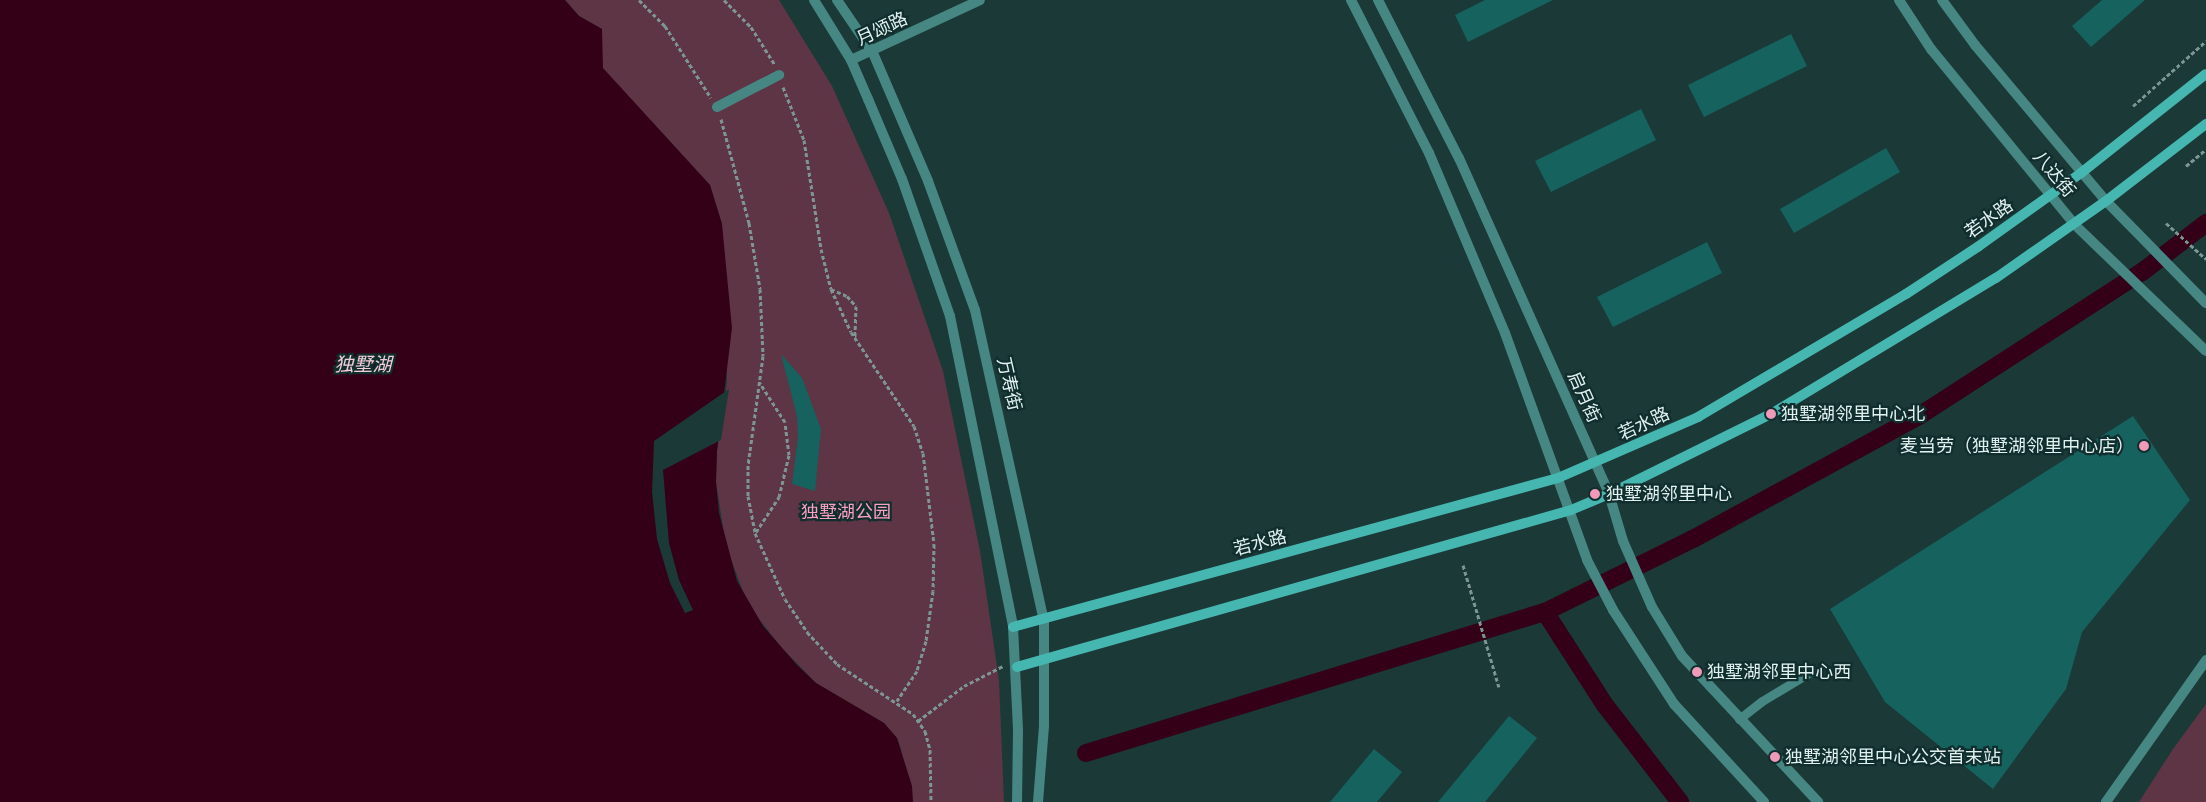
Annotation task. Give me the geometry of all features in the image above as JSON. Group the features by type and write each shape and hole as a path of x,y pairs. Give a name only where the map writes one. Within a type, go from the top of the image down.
{"main road":[{"name":"若水路","path":"1013,627 1558,478 1596,464 1698,418 1906,294 2081,173 2206,74"},
{"path":"1016,663 1045,658 1571,510 1609,494 1771,414 1996,278 2106,201 2206,124"}],"street":[{"path":"814,0 851,60 902,179 950,316 977,436 1013,627 1018,730 1017,802"},
{"name":"万寿街","path":"837,0 873,53 928,182 974,310 1044,620 1044,726 1038,801"},
{"name":"月颂路","path":"851,60 873,53 980,0"},
{"path":"1351,0 1429,153 1505,333 1571,510 1587,560 1613,610 1674,704 1764,802"},
{"name":"启月街","path":"1378,0 1459,158 1609,494 1623,541 1644,592 1682,656 1818,802"},
{"name":"八达街","path":"1899,0 1931,49 2074,224 2156,306 2206,350"},
{"name":"八达街","path":"1942,0 1975,44 2081,173 2134,232 2206,303"},
{"path":"717,107 779,75"},
{"path":"2106,802 2206,660"}],"lane":[{"path":"1739,719 1762,701 1812,671"}],"path":[{"path":"639,0 665,26 717,107 739,178 760,289 763,356 748,466 748,496 756,533 785,599 807,632 837,664 868,686 897,701 918,721 925,731 930,750 931,802"},
{"path":"724,0 752,27 779,75 804,140 821,249 830,289 855,338 914,426 923,453 930,495 933,591 926,641 917,672 897,701"},
{"path":"2132,106 2206,41"},
{"path":"2186,166 2206,149"},
{"path":"2166,223 2206,259"},
{"path":"830,289 847,296 856,306 855,338"},
{"path":"756,533 779,497 789,455 785,422 760,383"},
{"path":"1463,565 1473,605 1499,688"},
{"path":"918,721 964,686 1016,663"}],"green space":[{"name":"独墅湖公园","path":"565,0 779,0 832,86 889,213 943,371 980,551 999,680 1004,802 907,802 901,749 897,738 884,723 816,683 781,647 748,605 726,546 716,482 717,451 727,382 722,224 710,185 602,68 602,29 579,16"},
{"path":"2206,704 2206,802 2139,802 2173,749"}],"water":[{"name":"独墅湖","path":"0,0 565,0 579,16 602,29 603,68 710,185 722,224 732,328 717,451 716,482 719,513 737,581 763,626 797,665 816,683 884,723 897,738 912,786 913,802 0,802"}],"pier":[{"path":"729,389 721,440 663,470 669,543 679,580 693,610 685,613 670,583 657,539 652,492 654,441"}],"building":[{"path":"1485,0 1553,0 1468,42 1455,15"},
{"path":"2102,0 2145,0 2091,47 2072,26"},
{"path":"1791,34 1807,66 1704,117 1688,85"},
{"path":"1641,109 1656,140 1551,192 1535,161"},
{"path":"1886,148 1900,172 1794,233 1780,209"},
{"path":"1707,242 1722,273 1613,327 1597,297"},
{"path":"781,354 802,378 821,429 815,491 792,484 798,437 797,416"},
{"path":"2133,416 2190,500 2082,632 2066,689 1993,789 1885,702 1830,609"},
{"path":"1509,716 1537,738 1485,802 1438,802"},
{"path":"1374,749 1402,772 1377,802 1330,802"}],"waterway":[{"path":"1086,753 1545,612 1693,539 1919,416 2142,272 2206,223"},
{"path":"1545,612 1605,705 1680,802"}],"place":[{"name":"独墅湖邻里中心北","path":"1771,414"},
{"name":"麦当劳（独墅湖邻里中心店）","path":"2144,446"},
{"name":"独墅湖邻里中心","path":"1595,494"},
{"name":"独墅湖邻里中心西","path":"1697,672"},
{"name":"独墅湖邻里中心公交首末站","path":"1775,757"}]}
